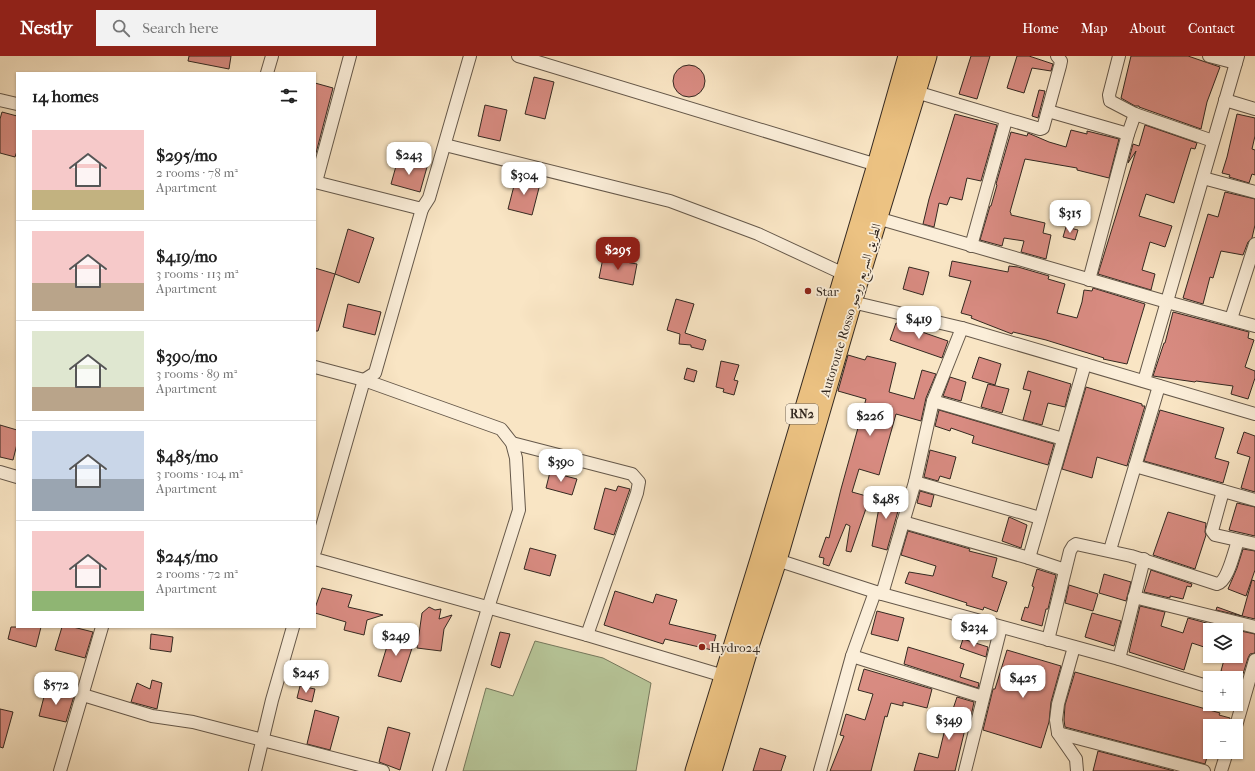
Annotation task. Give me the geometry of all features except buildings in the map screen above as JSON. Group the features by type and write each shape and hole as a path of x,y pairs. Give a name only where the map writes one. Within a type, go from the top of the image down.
{"highway":[{"name":"Autoroute Rosso الطريق السريع روصو","path":"695,771 761,556 908,56"},
{"name":"Autoroute Rosso الطريق السريع روصو","path":"712,771 777,560 852,302 927,56"}],"street":[{"path":"267,72 272,56"},
{"path":"316,178 350,56"},
{"path":"316,548 364,380 375,373 422,209 429,198 470,56"},
{"path":"518,56 877,165"},
{"path":"916,92 1040,129 1043,128 1061,62 1057,56"},
{"path":"1119,56 1109,95 1110,101 1135,114 1213,141"},
{"path":"1144,381 1237,60 1210,56"},
{"path":"0,100 16,104"},
{"path":"1225,100 1255,109"},
{"path":"1048,111 1128,134"},
{"path":"1089,280 1128,134 1135,114"},
{"path":"971,246 1006,120"},
{"path":"445,145 670,201 758,234 844,274"},
{"path":"1203,178 1255,192"},
{"path":"316,182 422,209"},
{"path":"878,218 1089,280 1255,326"},
{"path":"1231,319 1255,244"},
{"path":"852,302 962,328 1255,414"},
{"path":"820,771 852,656 878,593 903,522 915,482 933,401 962,328"},
{"path":"1029,558 1085,364"},
{"path":"316,367 364,380 501,429 512,443 516,458 519,510 439,771"},
{"path":"1110,550 1159,386"},
{"path":"933,401 1063,439"},
{"path":"512,443 632,474 639,482 637,493 587,635"},
{"path":"1135,466 1255,500"},
{"path":"0,472 16,477"},
{"path":"915,482 1040,518"},
{"path":"1223,491 1212,531 1215,534 1238,541 1255,544"},
{"path":"903,522 1029,558 1065,570"},
{"path":"1048,640 1070,552 1076,544 1110,550 1144,559 1219,584 1224,580 1238,541"},
{"path":"316,559 587,635 724,676"},
{"path":"1119,660 1144,559"},
{"path":"777,560 878,593 1074,647 1203,685"},
{"path":"1134,598 1255,627"},
{"path":"965,771 1001,627"},
{"path":"60,771 102,628"},
{"path":"254,771 293,628"},
{"path":"1074,647 1058,704 1056,720 1058,733 1076,759 1077,771"},
{"path":"852,656 983,697"},
{"path":"1238,719 1255,660"},
{"path":"82,695 152,716 193,722 383,771"},
{"path":"1058,733 1204,771"},
{"path":"1221,771 1225,759"}],"green space":[{"path":"535,641 603,658 651,683 636,771 463,771 486,688 513,696"}],"place":[{"name":"Star","path":"808,291"},
{"name":"Hydro24","path":"702,647"}]}
